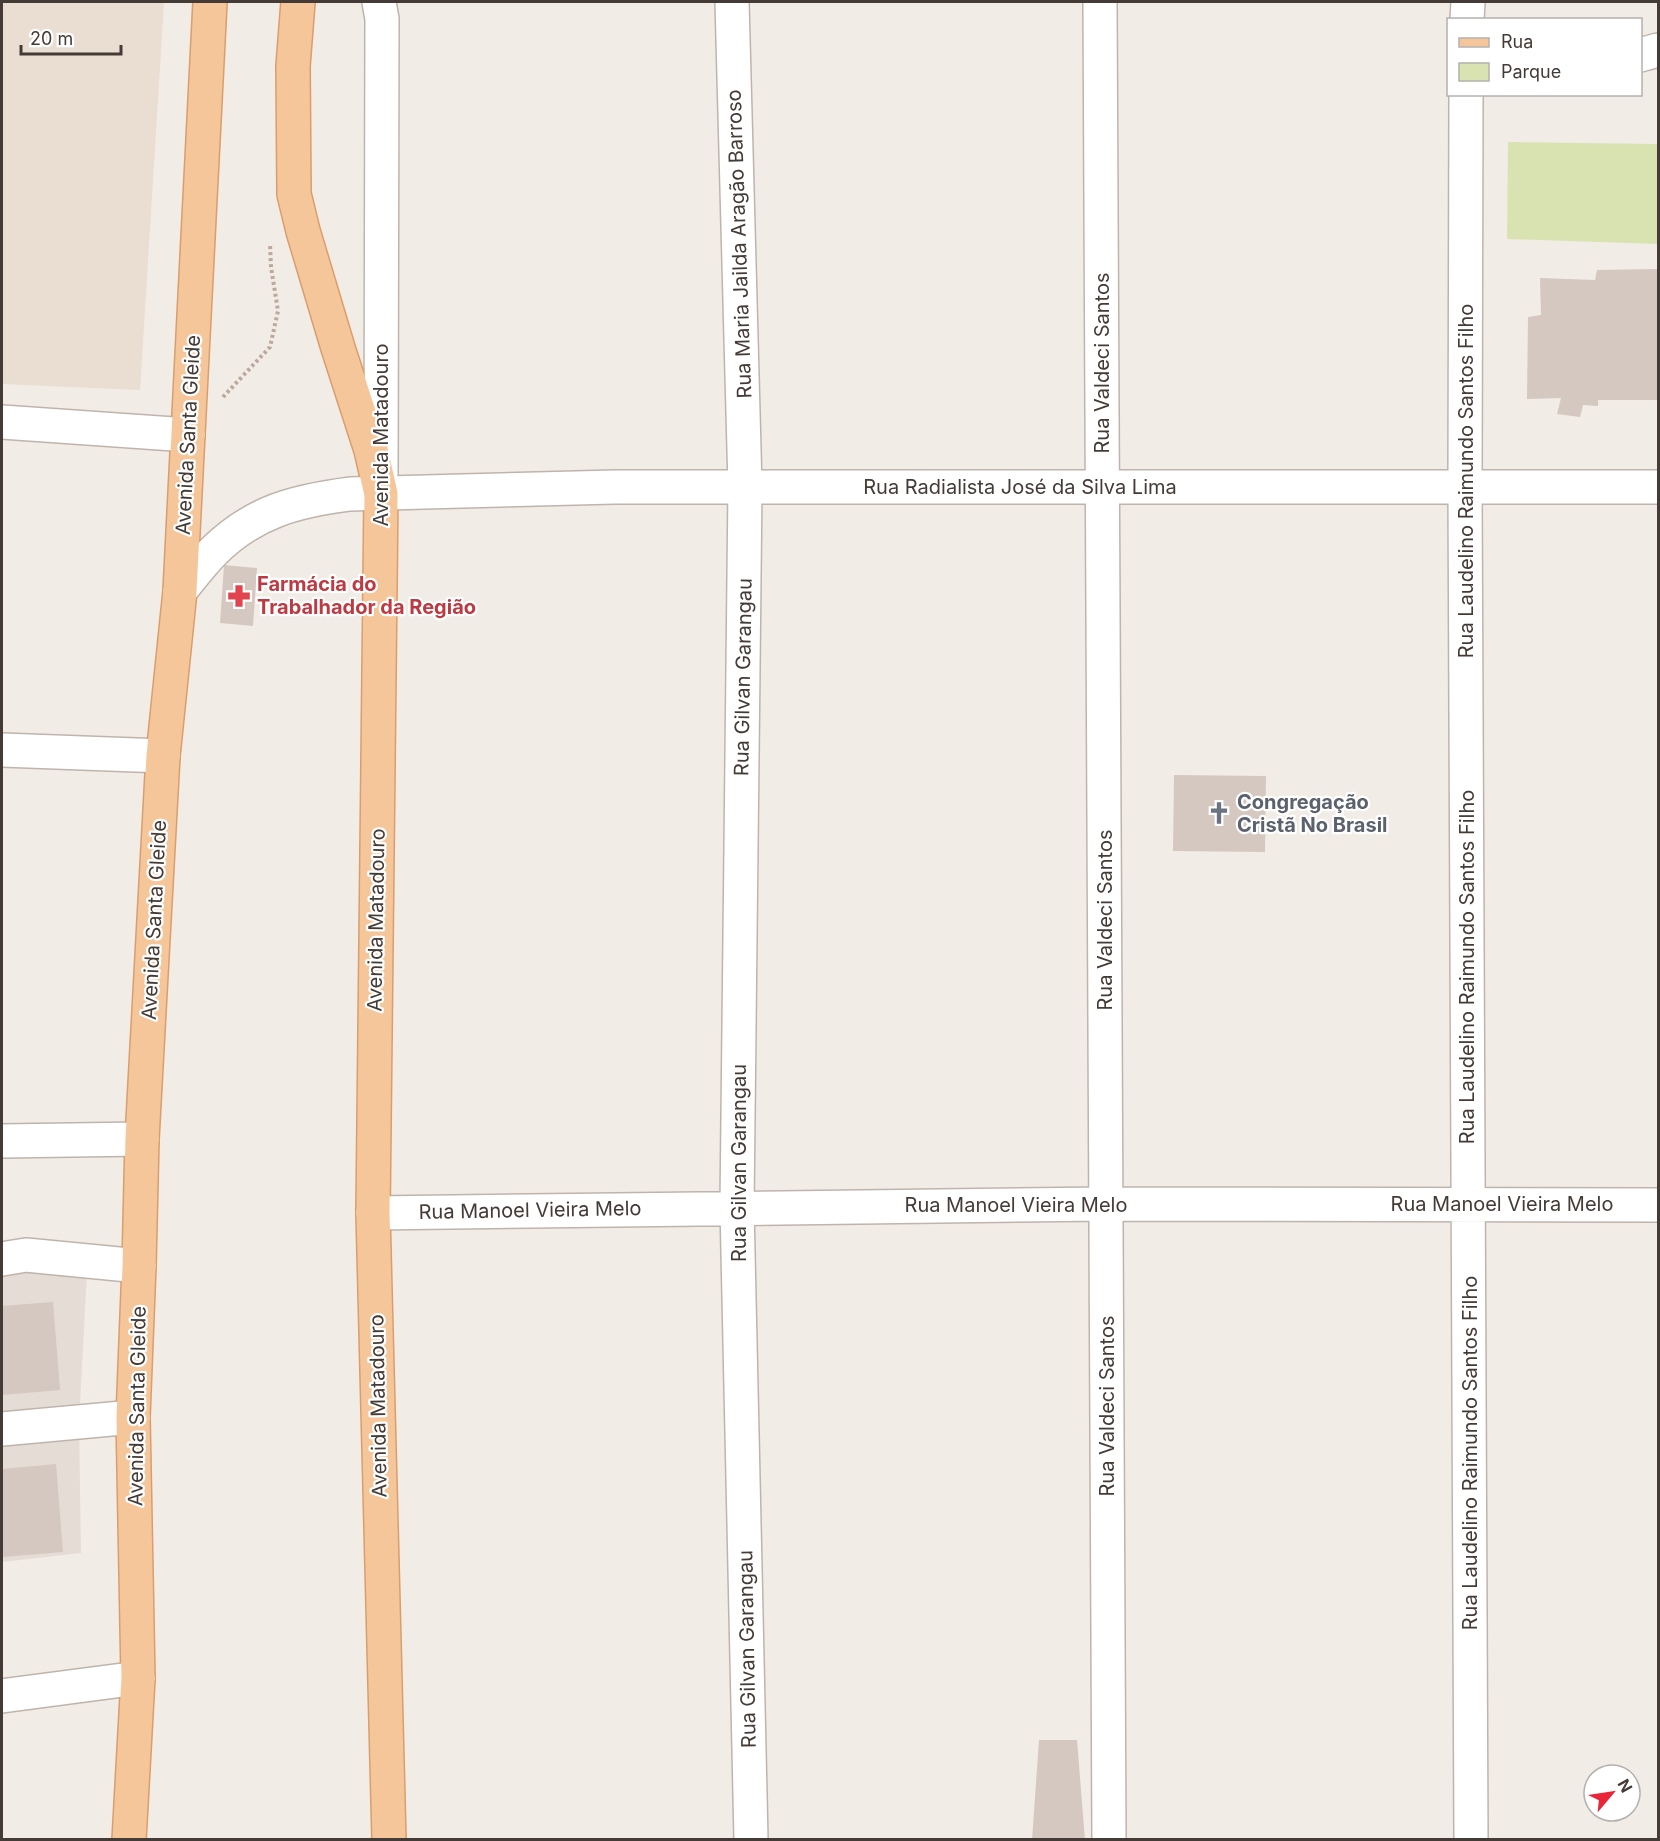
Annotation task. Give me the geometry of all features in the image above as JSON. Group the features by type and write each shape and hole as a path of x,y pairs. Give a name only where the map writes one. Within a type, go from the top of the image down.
{"main road":[{"name":"Avenida Santa Gleide","path":"129,1839 138,1678 133,1418 142,1139 163,756 180,591 210,2"},
{"path":"298,2 293,66 294,194 338,348 371,450 381,494"},
{"name":"Avenida Matadouro","path":"381,494 373,1213 389,1839"}],"street":[{"name":"Avenida Matadouro","path":"379,2 382,19 381,494"},
{"name":"Rua Maria Jailda Aragão Barroso","path":"732,2 745,487"},
{"name":"Rua Valdeci Santos","path":"1100,2 1109,1839"},
{"path":"1467,18 1468,2"},
{"path":"1642,55 1659,50"},
{"name":"Rua Laudelino Raimundo Santos Filho","path":"1472,1839 1465,487 1473,96"},
{"path":"2,422 188,435"},
{"name":"Rua Radialista José da Silva Lima","path":"180,591 211,553 251,522 276,510 311,499 350,494 614,487 1659,487"},
{"name":"Rua Gilvan Garangau","path":"745,487 737,1207 751,1839"},
{"path":"2,750 163,756"},
{"path":"2,1141 142,1139"},
{"name":"Rua Manoel Vieira Melo","path":"373,1213 1106,1204 1659,1205"},
{"path":"2,1259 26,1256 139,1266"},
{"path":"2,1429 133,1418"},
{"path":"2,1696 138,1678"}],"path":[{"path":"188,435 270,347 278,311 269,235"}],"shaded area":[{"path":"2,2 164,2 140,390 2,384"},
{"path":"2,1265 87,1272 79,1422 81,1553 2,1562"}],"green space":[{"path":"1508,142 1658,144 1658,244 1507,239"}],"building":[{"path":"1658,269 1658,400 1598,400 1598,406 1583,405 1580,417 1557,414 1561,398 1527,399 1528,317 1541,315 1540,278 1595,280 1597,270"},
{"name":"Farmácia do Trabalhador da Região","path":"224,565 257,568 253,626 220,623"},
{"name":"Congregação Cristã No Brasil","path":"1174,775 1266,776 1265,852 1173,851"},
{"path":"53,1302 60,1390 2,1395 2,1306"},
{"path":"56,1464 63,1552 2,1557 2,1469"},
{"path":"1039,1740 1077,1740 1085,1840 1032,1840"}],"place":[{"name":"Farmácia do Trabalhador da Região","path":"239,596"},
{"name":"Congregação Cristã No Brasil","path":"1219,813"}]}
